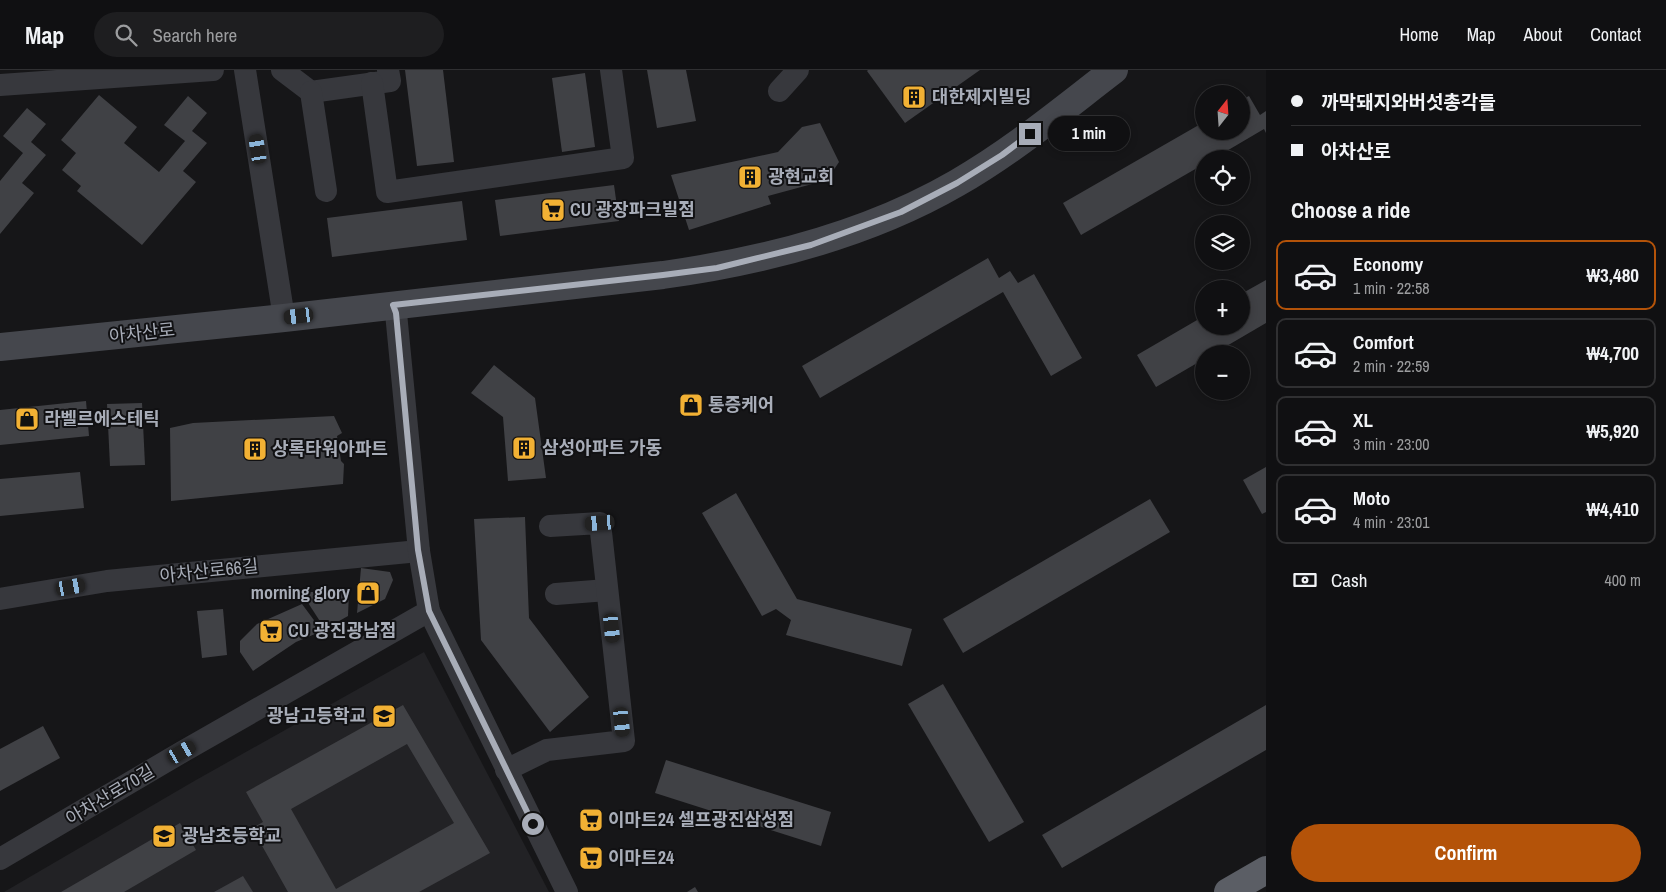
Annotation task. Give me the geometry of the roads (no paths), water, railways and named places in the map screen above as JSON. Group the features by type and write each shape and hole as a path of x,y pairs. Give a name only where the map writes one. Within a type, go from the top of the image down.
{"highway":[{"path":"1228,892 1266,870"}],"main road":[{"name":"아차산로","path":"0,347 284,318 663,275 717,268 811,245 901,212 957,183 1002,155 1114,70"}],"street":[{"path":"0,85 213,70"},
{"path":"245,70 284,318"},
{"path":"282,70 311,92 326,191"},
{"path":"311,92 380,77 387,192 623,158 611,70"},
{"path":"779,91 798,70"},
{"path":"393,305 396,313 418,550 429,611 567,892"},
{"path":"506,770 547,750 624,741 600,523 550,526"},
{"name":"아차산로66길","path":"0,599 107,581 418,550"},
{"path":"556,594 607,590"},
{"name":"아차산로70길","path":"0,860 182,752 429,611"}],"place":[{"name":"대한제지빌딩","path":"914,97"},
{"name":"광현교회","path":"750,177"},
{"name":"CU 광장파크빌점","path":"553,210"},
{"name":"통증케어","path":"691,405"},
{"name":"라벨르에스테틱","path":"27,419"},
{"name":"삼성아파트 가동","path":"524,448"},
{"name":"상록타워아파트","path":"255,449"},
{"name":"morning glory","path":"368,593"},
{"name":"CU 광진광남점","path":"271,631"},
{"name":"광남고등학교","path":"384,716"},
{"name":"이마트24 셀프광진삼성점","path":"591,820"},
{"name":"광남초등학교","path":"164,836"},
{"name":"이마트24","path":"591,858"}]}
